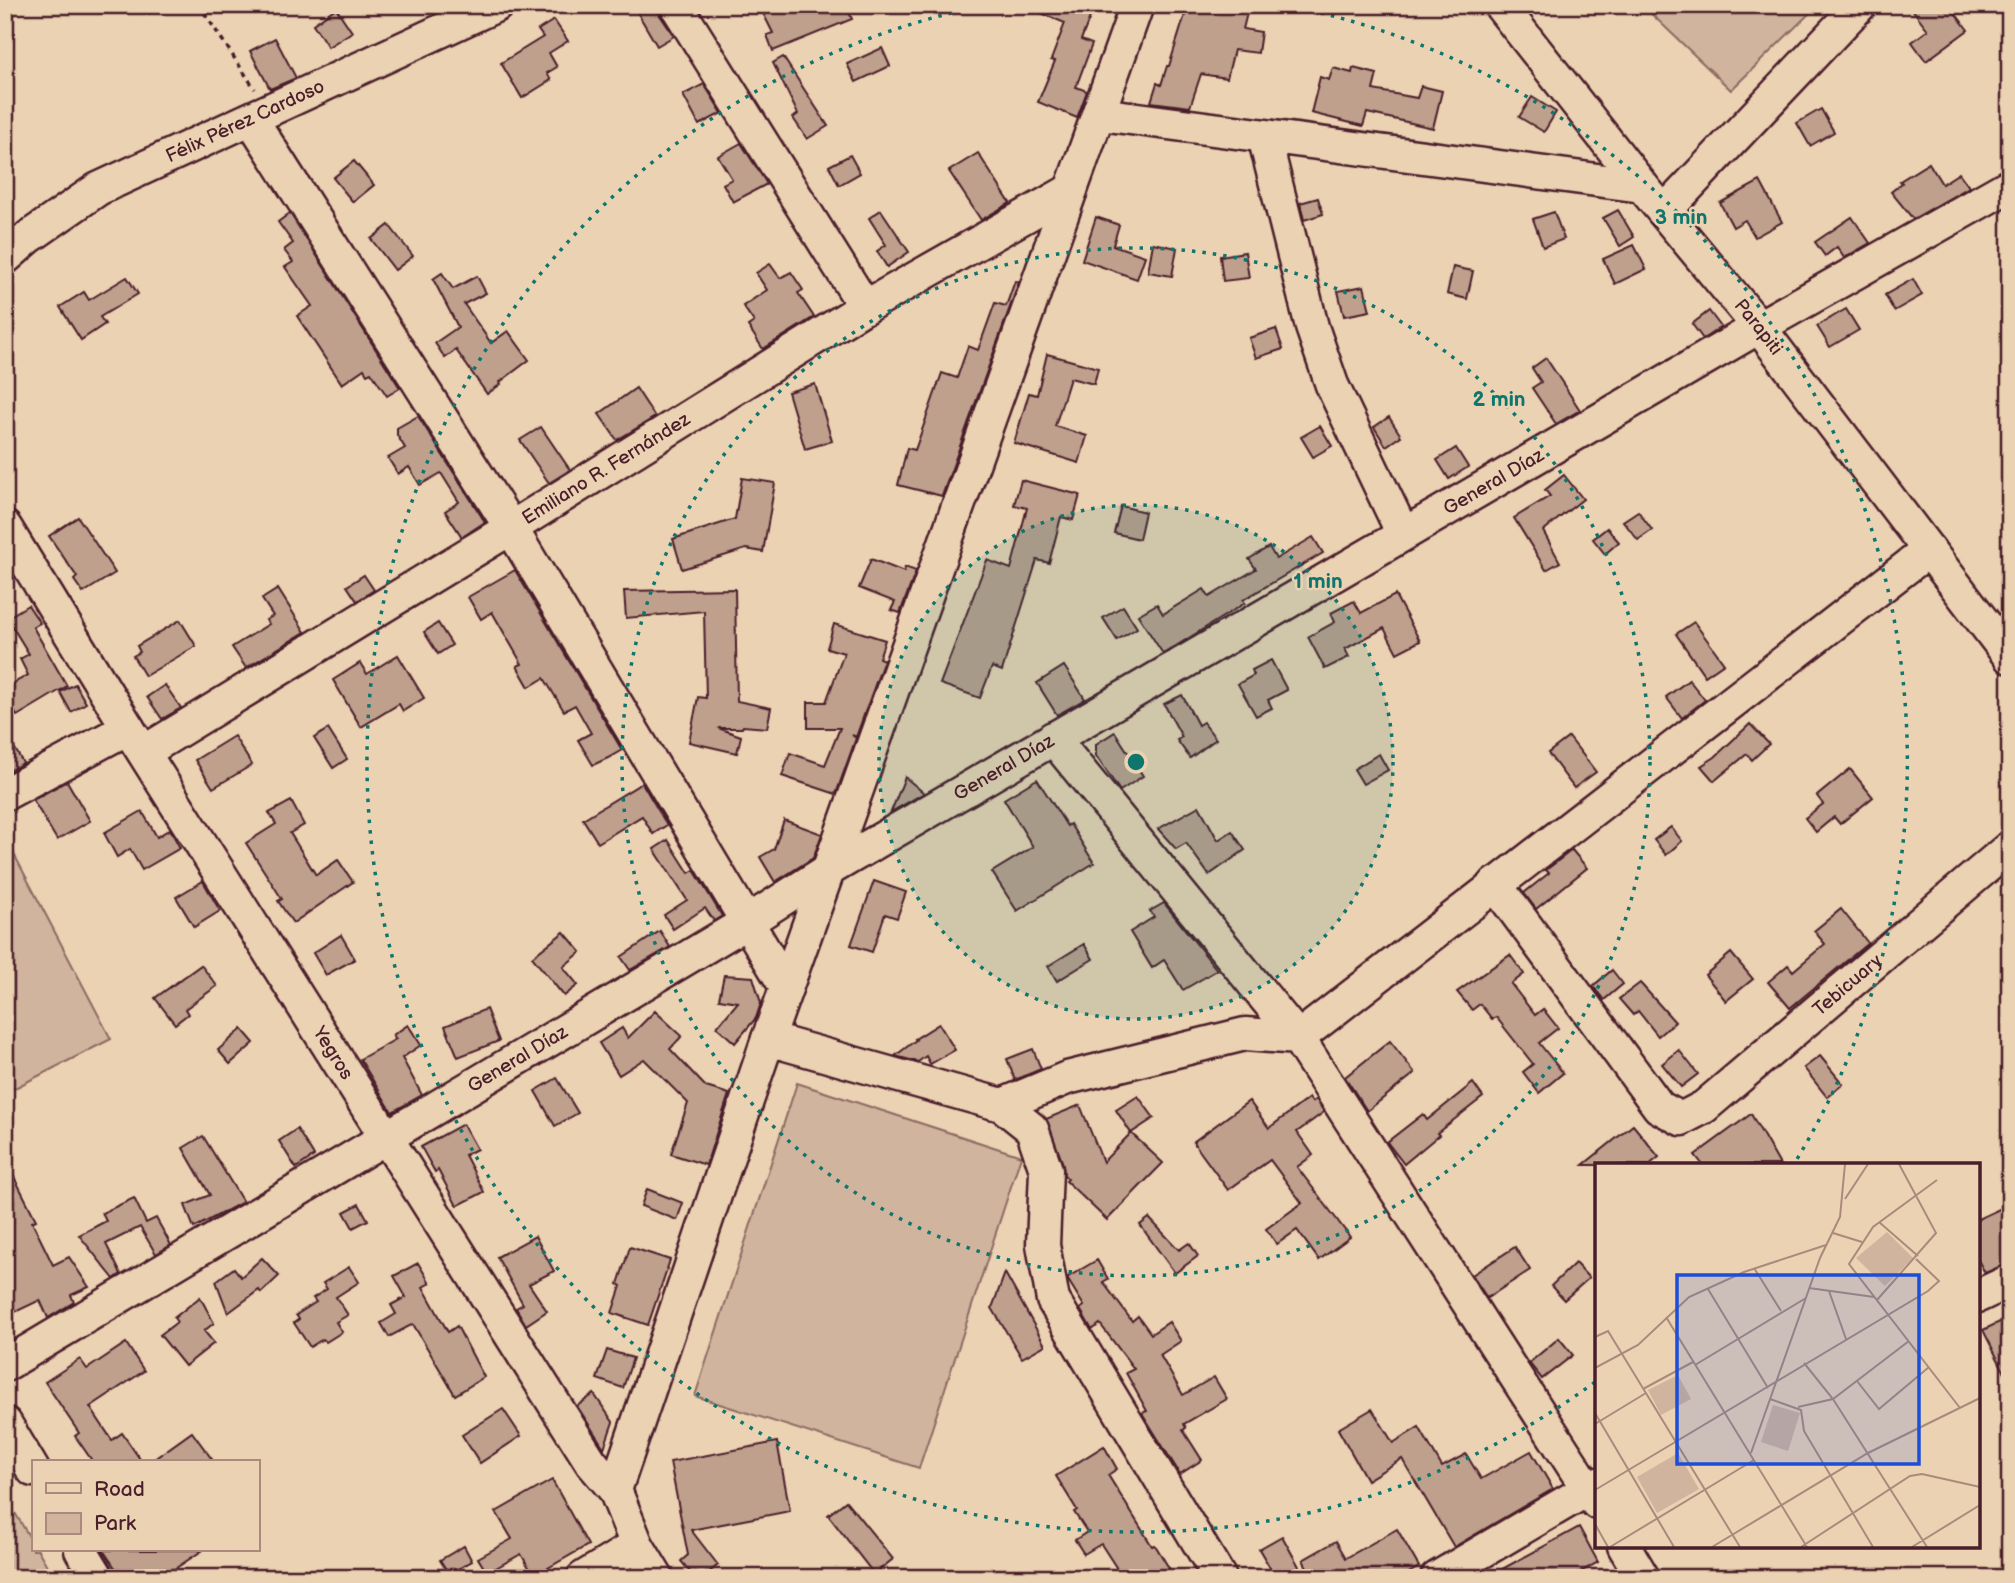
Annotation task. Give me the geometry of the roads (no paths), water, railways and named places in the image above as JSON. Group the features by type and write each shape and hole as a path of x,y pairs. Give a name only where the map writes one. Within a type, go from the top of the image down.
{"street":[{"name":"Félix Pérez Cardoso","path":"5,258 29,237 98,189 497,5"},
{"path":"676,5 865,307"},
{"path":"615,1490 786,987 1137,5"},
{"name":"Parapiti","path":"1500,5 1642,186 1759,327 2010,657"},
{"path":"1664,212 1860,5"},
{"path":"1100,114 1642,186"},
{"path":"261,115 786,987"},
{"path":"1264,136 1316,339 1332,385 1403,534"},
{"name":"General Díaz","path":"5,1365 747,922 830,869 1759,327 2010,185"},
{"name":"Emiliano R. Fernández","path":"5,794 136,740 511,528 865,307 1071,190"},
{"name":"Yegros","path":"5,527 136,740 591,1462 615,1490 637,1545 657,1578"},
{"path":"1002,1105 1067,1079 1245,1034 1298,1038 1929,551"},
{"path":"1053,738 1298,1038 1594,1492 1437,1578"},
{"name":"Tebicuary","path":"1495,884 1659,1107 1681,1119 1704,1107 2010,847"},
{"path":"768,1039 1002,1105 1032,1129 1046,1170 1043,1245 1053,1300 1220,1578"},
{"path":"1980,1295 2010,1281"},
{"path":"5,1423 32,1468"},
{"path":"583,1578 637,1545"},
{"path":"1625,1548 1643,1578"},
{"path":"82,1552 98,1578"}]}
